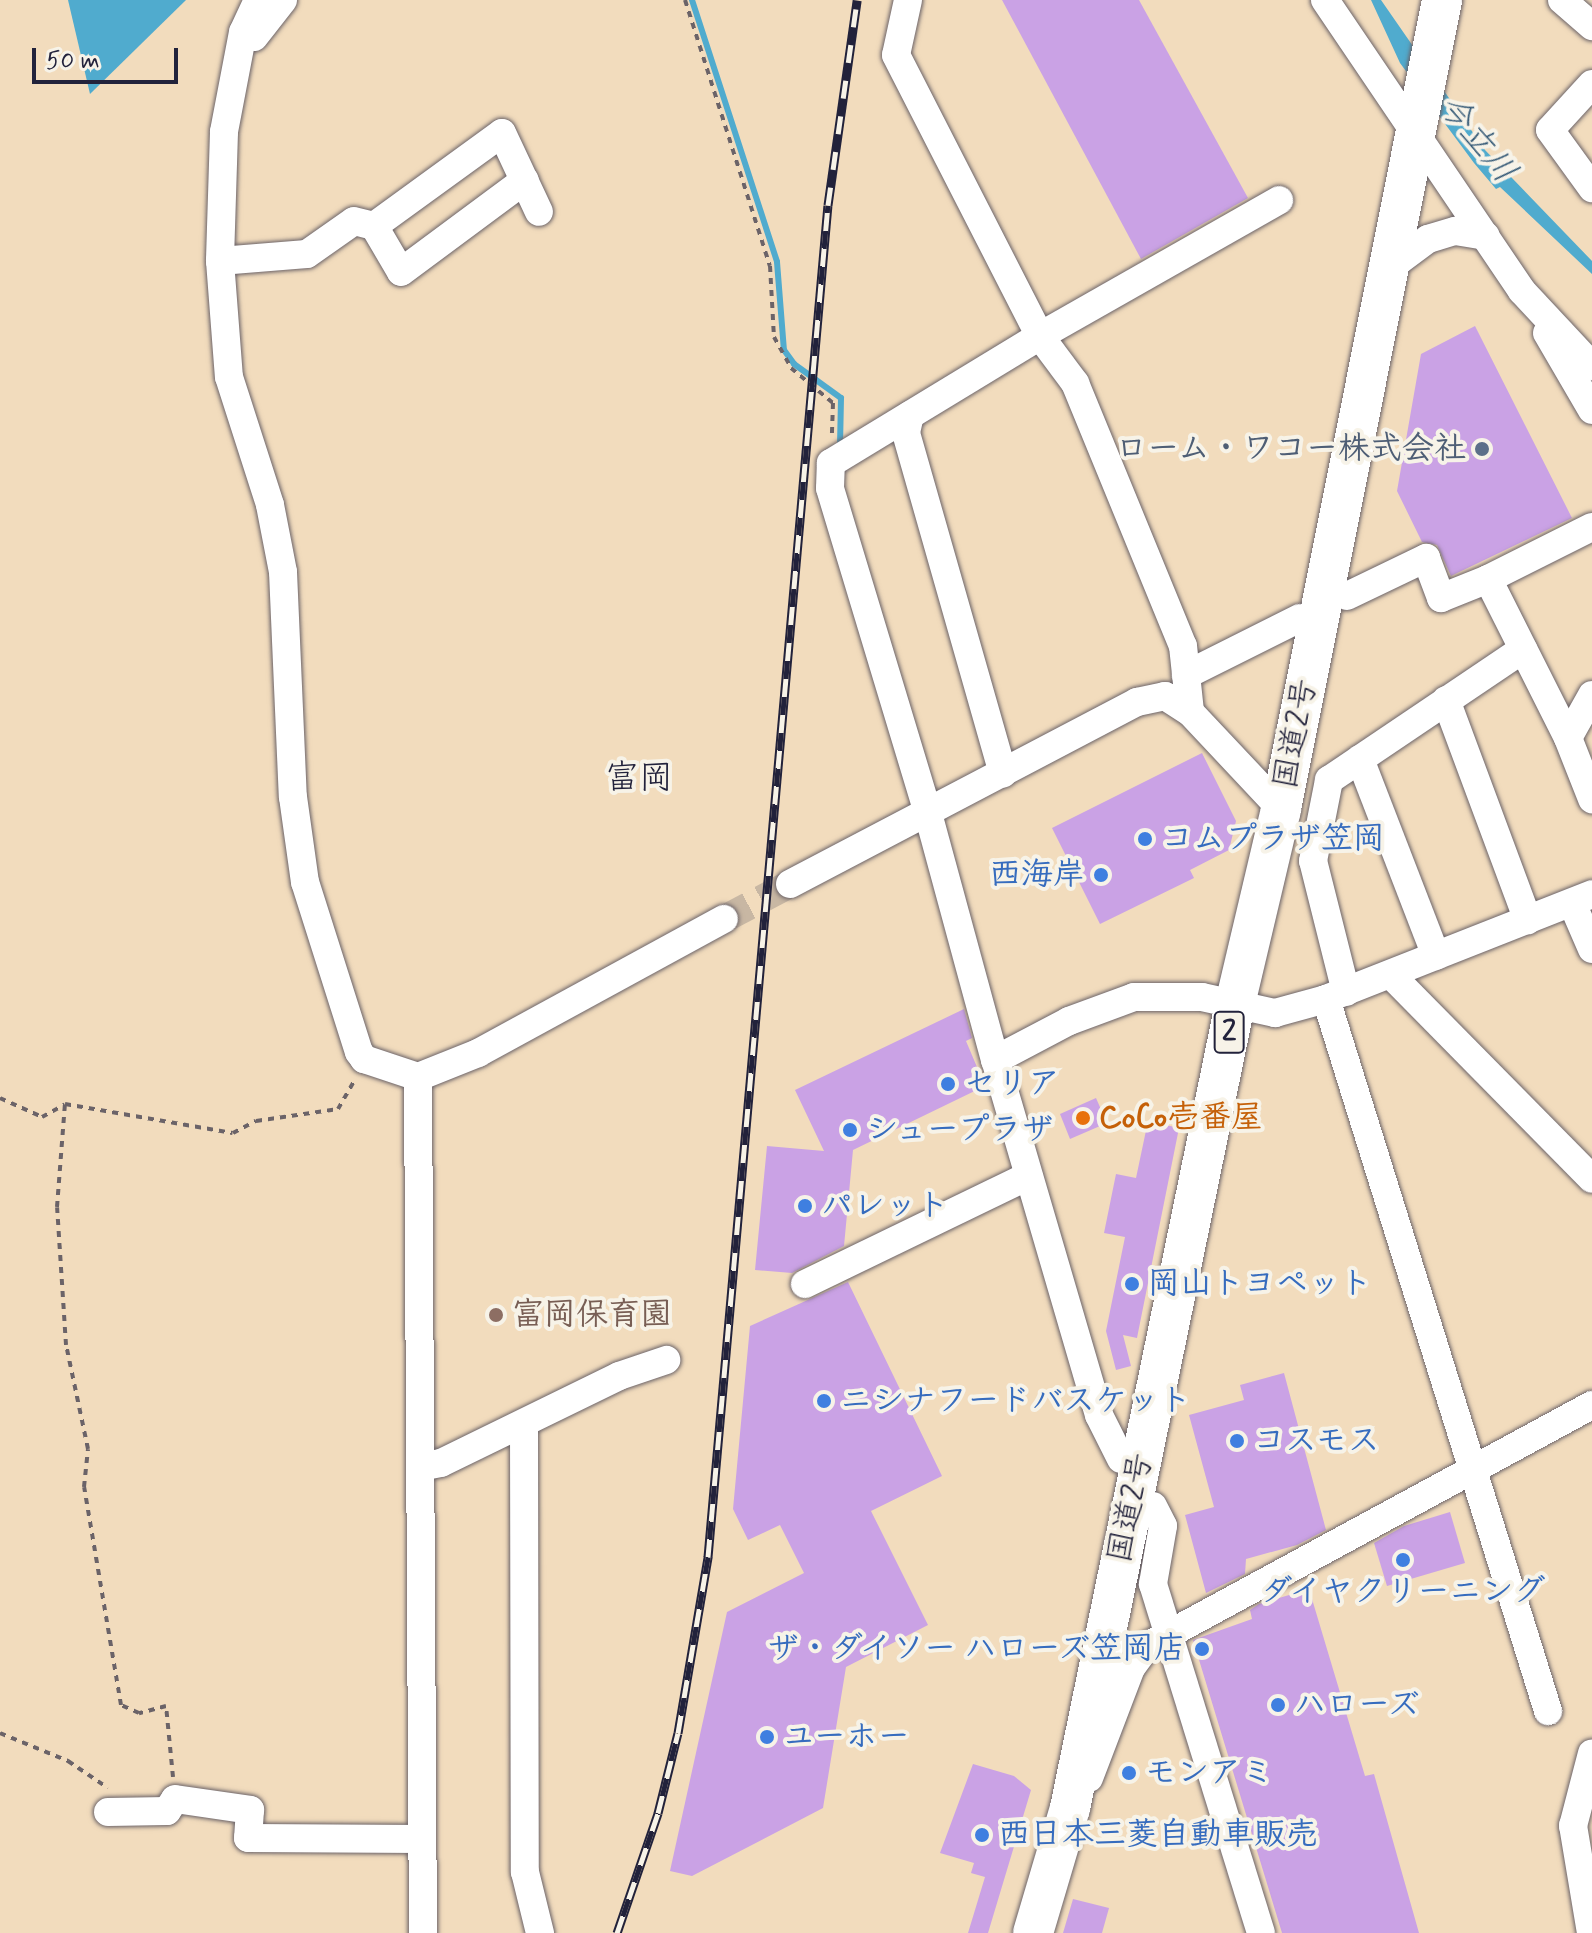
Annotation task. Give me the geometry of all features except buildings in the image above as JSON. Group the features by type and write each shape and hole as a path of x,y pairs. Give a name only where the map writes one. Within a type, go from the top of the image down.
{"highway":[{"name":"国道2号","path":"1033,1933 1070,1808 1235,1004 1281,809 1442,0"}],"street":[{"path":"258,0 243,32 224,132 220,261 229,377 270,505 283,572 293,797 305,882 338,998 364,1059 418,1077 478,1053 724,919"},
{"path":"234,73 256,32 283,0"},
{"path":"908,0 896,55 1040,336 1075,383 1183,646 1190,712"},
{"path":"1301,0 1348,30"},
{"path":"1325,0 1416,129 1522,291 1592,410"},
{"path":"1562,0 1592,26"},
{"path":"1592,84 1550,130 1592,188"},
{"path":"374,226 502,133 539,212"},
{"path":"220,261 307,254 354,221 374,226 401,272 525,180"},
{"path":"1121,1459 1099,1415 995,1060 933,810 830,488 836,459 1040,336 1279,200"},
{"path":"1389,268 1428,239 1455,231 1486,236"},
{"path":"1522,291 1592,366"},
{"path":"910,415 906,433 1003,773"},
{"path":"1347,596 1426,558 1441,598 1488,579 1592,527"},
{"path":"1488,579 1568,738 1592,799"},
{"path":"1186,675 1300,618"},
{"path":"1523,649 1329,780 1313,861 1336,996 1471,1471 1548,1711"},
{"path":"1568,738 1592,695"},
{"path":"790,884 1137,702 1165,696 1190,712 1281,809"},
{"path":"1446,700 1528,920"},
{"path":"1360,759 1436,956"},
{"path":"995,1060 1069,1021 1134,997 1202,997 1275,1013 1336,996 1582,899 1592,949"},
{"path":"1391,975 1592,1179"},
{"path":"418,1077 423,1933"},
{"path":"805,1284 1028,1176"},
{"path":"420,1467 441,1463 619,1376 666,1360"},
{"path":"1070,1808 1095,1770 1131,1668 1147,1646 1592,1405"},
{"path":"524,1424 525,1872 540,1933"},
{"path":"1153,1506 1163,1526 1153,1584 1174,1633 1261,1933"},
{"path":"1591,1933 1573,1826 1592,1753"},
{"path":"108,1812 167,1811 175,1799 250,1810 248,1838 422,1839"}],"path":[{"path":"685,0 770,266 774,337 780,354 833,403 836,459"},
{"path":"0,1098 42,1117 65,1104 233,1133 256,1121 338,1109 364,1059"},
{"path":"65,1104 57,1207 66,1345 88,1449 84,1487 121,1705 139,1713 166,1706 175,1799"},
{"path":"0,1733 68,1761 142,1811"}],"water":[{"path":"68,0 186,0 90,94"},
{"name":"今立川","path":"1371,0 1381,0 1485,150 1592,261 1592,274 1500,187 1496,189 1474,163 1400,63"}],"waterway":[{"path":"692,0 777,262 784,350 794,364 841,398 840,447"}],"tunnel":[{"path":"724,919 790,884"}],"railway":[{"path":"617,1933 658,1813 678,1733 708,1557 828,205 857,0"}],"place":[{"name":"ローム・ワコー株式会社","path":"1482,449"},
{"name":"コムプラザ笠岡","path":"1145,839"},
{"name":"西海岸","path":"1101,875"},
{"name":"セリア","path":"948,1084"},
{"name":"CoCo壱番屋","path":"1083,1118"},
{"name":"シュープラザ","path":"850,1130"},
{"name":"パレット","path":"805,1206"},
{"name":"岡山トヨペット","path":"1132,1284"},
{"name":"富岡保育園","path":"496,1315"},
{"name":"ニシナフードバスケット","path":"824,1401"},
{"name":"コスモス","path":"1237,1441"},
{"name":"ダイヤクリーニング","path":"1403,1560"},
{"name":"ザ・ダイソー ハローズ笠岡店","path":"1202,1649"},
{"name":"ハローズ","path":"1278,1705"},
{"name":"ユーホー","path":"767,1737"},
{"name":"モンアミ","path":"1129,1773"},
{"name":"西日本三菱自動車販売","path":"982,1835"}],"district":[{"name":"富岡","path":"639,779"}]}
